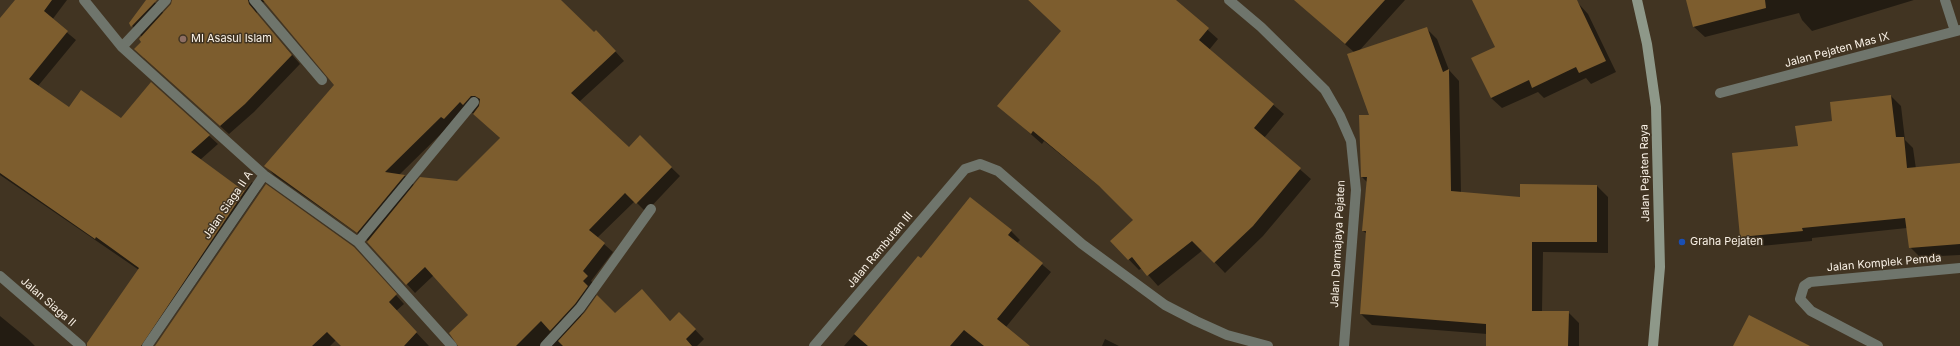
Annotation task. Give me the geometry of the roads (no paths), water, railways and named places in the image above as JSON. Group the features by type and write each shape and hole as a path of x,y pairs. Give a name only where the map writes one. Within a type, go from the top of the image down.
{"main road":[{"name":"Jalan Pejaten Raya","path":"1637,0 1647,44 1656,107 1660,266 1653,346"}],"street":[{"name":"Jalan Siaga II A","path":"84,0 122,48 264,175 147,346"},
{"path":"122,48 166,0"},
{"path":"254,0 322,80"},
{"name":"Jalan Darmajaya Pejaten","path":"1229,0 1261,27 1325,90 1340,116 1351,141 1356,190 1344,346"},
{"path":"1945,0 1957,31"},
{"name":"Jalan Pejaten Mas IX","path":"1720,93 1957,31"},
{"path":"358,242 474,102"},
{"name":"Jalan Rambutan III","path":"814,346 965,169 980,164 998,171 1082,244 1165,305 1227,335 1268,346"},
{"path":"264,175 358,242 452,346"},
{"path":"545,346 580,308 651,209"},
{"name":"Jalan Komplek Pemda","path":"1878,346 1811,311 1800,298 1804,286 1810,282 1960,268"},
{"name":"Jalan Siaga II","path":"0,276 81,346"}],"place":[{"name":"MI Asasul Islam","path":"183,39"},
{"name":"Graha Pejaten","path":"1682,242"}]}
